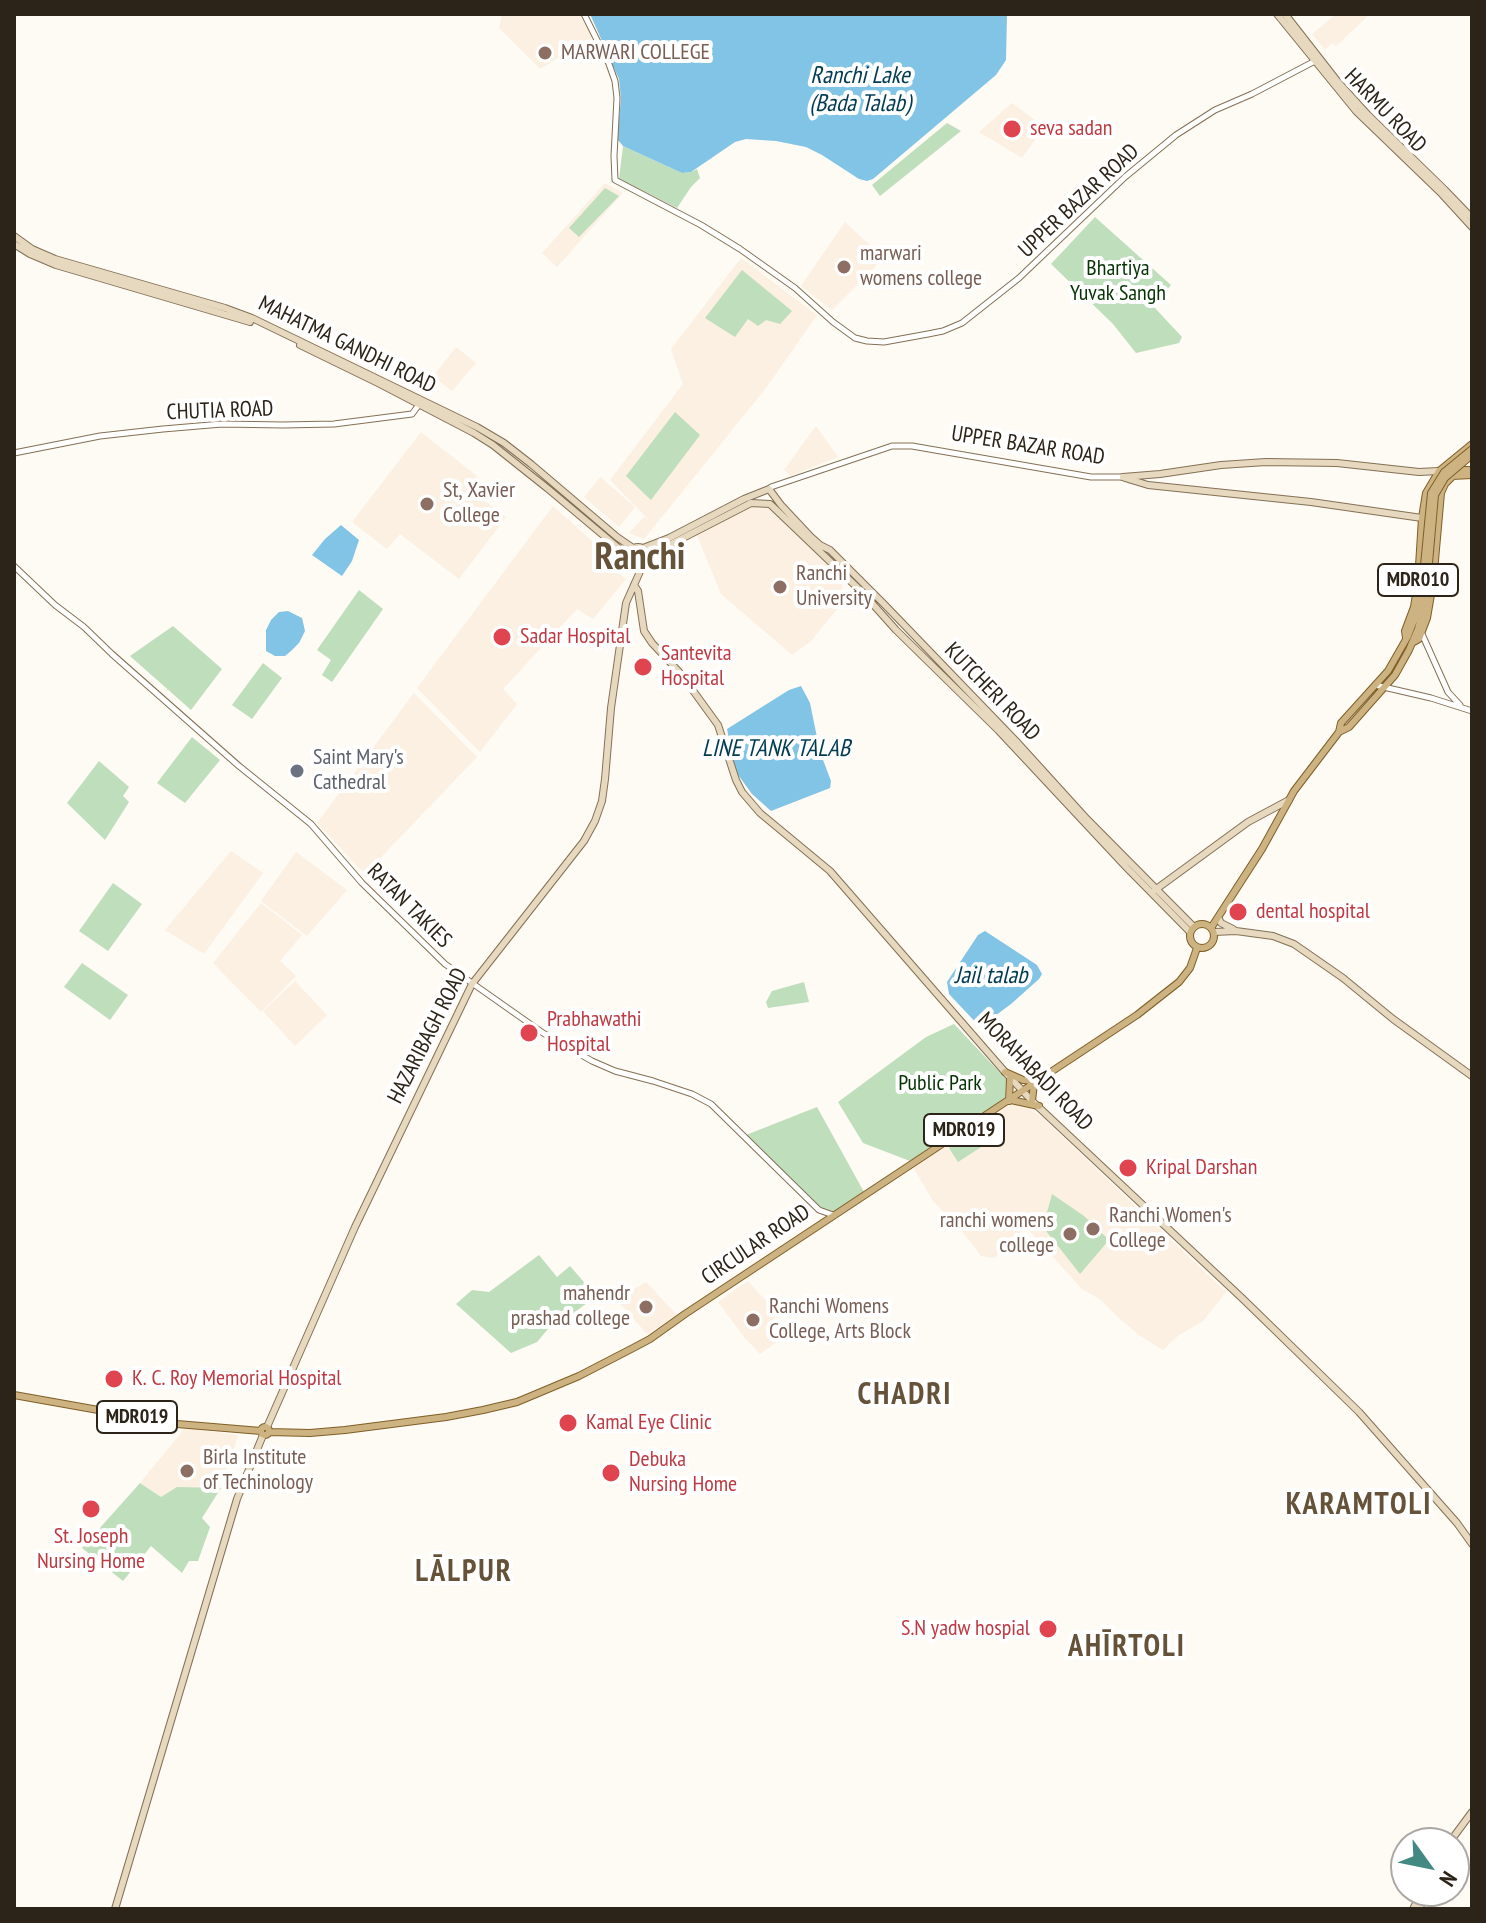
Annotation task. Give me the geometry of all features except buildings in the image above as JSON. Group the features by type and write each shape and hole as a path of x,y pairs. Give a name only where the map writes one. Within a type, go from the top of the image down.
{"main road":[{"name":"HARMU ROAD","path":"1277,14 1368,115 1472,218"},
{"name":"HARMU ROAD","path":"1285,14 1356,111 1472,227"},
{"name":"MAHATMA GANDHI ROAD","path":"14,236 32,249 55,259 252,318 420,403 504,453 628,556"},
{"name":"MAHATMA GANDHI ROAD","path":"14,244 67,269 250,322 477,427 504,443 633,548"},
{"path":"1435,473 1472,452"},
{"path":"1455,473 1472,452"},
{"path":"1339,732 1349,727 1395,675 1423,596 1431,493 1444,472 1472,452"},
{"name":"UPPER BAZAR ROAD","path":"1123,477 1266,462 1337,463 1435,473 1472,473"},
{"name":"MDR010","path":"1409,642 1405,631 1414,607 1418,582 1422,518 1426,493 1435,473"},
{"name":"MDR010","path":"1422,634 1433,583 1441,493 1455,473"},
{"path":"1123,477 1148,485 1311,502 1422,518"},
{"path":"635,581 628,556 633,548 643,548 669,538 768,489"},
{"name":"KUTCHERI ROAD","path":"768,489 811,537 830,550 884,604 1154,891"},
{"path":"648,556 751,503 775,507 1192,929 1191,941 1197,948"},
{"path":"632,566 642,567 647,563 648,556 643,548"},
{"name":"HAZARIBAGH ROAD","path":"115,1909 237,1499 355,1227 472,984 584,841 595,821 602,801 626,603 642,567"},
{"name":"MORAHABADI ROAD","path":"635,581 644,631 681,674 718,725 736,780 760,813 830,871 1008,1075 1359,1412 1472,1544"},
{"path":"1212,930 1289,800 1339,732 1341,723 1388,671 1409,642 1419,639 1422,634"},
{"path":"1154,891 1248,822 1289,800"},
{"path":"1219,919 1223,925 1236,931"},
{"path":"1192,929 1203,924 1212,930 1273,936 1294,944 1472,1076"},
{"name":"CIRCULAR ROAD","path":"14,1395 177,1424 310,1433 446,1417 517,1402 579,1376 650,1339 1137,1015 1185,975 1197,948 1211,945 1214,937 1212,930"},
{"path":"1008,1075 1037,1082 1036,1103 1010,1101 1008,1075"}],"street":[{"name":"UPPER BAZAR ROAD","path":"584,14 615,81 615,180 740,249 795,288 826,317 855,338 867,341 884,342 943,331 962,323 1019,278 1125,177 1176,135 1215,110 1317,59"},
{"name":"CHUTIA ROAD","path":"14,453 100,436 176,427 334,424 412,414 420,403"},
{"name":"UPPER BAZAR ROAD","path":"768,489 892,446 912,446 1091,477 1123,477"},
{"name":"RATAN TAKIES","path":"14,566 228,756 311,824 362,883 445,964 543,1033 592,1061 692,1094 711,1104 819,1210 833,1215"},
{"path":"1422,634 1448,692 1464,708"},
{"path":"1375,685 1472,711"},
{"name":"RATAN TAKIES","path":"819,1210 823,1223"}],"shaded area":[{"name":"MARWARI COLLEGE","path":"502,14 579,14 592,37 540,69 499,28"},
{"path":"1336,14 1370,14 1336,46 1332,43 1325,50 1312,34"},
{"name":"seva sadan","path":"1012,103 1044,127 1022,158 979,132"},
{"path":"605,183 623,193 557,267 542,253"},
{"name":"marwari womens college","path":"845,222 883,257 832,310 801,286"},
{"path":"741,258 817,315 766,388 644,539 629,533 644,517 649,520 610,480 683,384 671,349"},
{"path":"456,347 476,363 452,391 435,378 435,374"},
{"path":"816,426 838,457 791,476 784,470"},
{"name":"St, Xavier College","path":"421,432 482,480 473,492 506,517 459,579 400,534 387,549 352,522"},
{"path":"600,477 635,507 619,527 584,497"},
{"name":"Sadar Hospital","path":"553,506 609,556 605,562 626,579 593,619 577,609 503,689 517,704 480,752 417,688"},
{"name":"Ranchi University","path":"748,506 776,509 843,579 839,607 811,641 792,655 721,594 696,533"},
{"path":"414,693 477,757 365,874 317,823"},
{"path":"231,851 263,873 204,954 165,930"},
{"path":"296,852 347,890 307,936 261,901"},
{"path":"261,903 302,935 280,961 296,976 261,1012 213,963"},
{"path":"295,981 327,1015 295,1046 263,1011"},
{"name":"Ranchi Women's College","path":"1013,1103 1028,1107 1043,1118 1226,1292 1203,1321 1179,1335 1163,1350 1139,1335 1101,1300 1082,1289 1026,1227 994,1258 981,1256 933,1201 913,1167"},
{"name":"Ranchi Womens College, Arts Block","path":"748,1281 776,1312 774,1329 781,1339 760,1354 718,1302"},
{"name":"mahendr prashad college","path":"646,1282 677,1315 647,1334 616,1299"},
{"name":"Birla Institute of Techinology","path":"185,1428 238,1435 230,1462 193,1519 140,1483"}],"green space":[{"path":"947,123 961,131 880,196 872,185"},
{"path":"623,146 682,173 697,169 700,178 677,208 619,179"},
{"path":"605,188 619,196 579,237 569,228"},
{"name":"Bhartiya Yuvak Sangh","path":"1095,217 1171,285 1153,306 1182,337 1179,343 1136,353 1113,324 1051,264"},
{"path":"742,270 792,311 780,324 766,320 758,326 748,319 735,337 705,318"},
{"path":"675,412 700,435 651,500 626,476"},
{"path":"359,590 383,609 332,682 322,675 331,660 317,650"},
{"path":"173,626 222,669 191,710 130,656"},
{"path":"263,663 282,678 252,719 232,705"},
{"path":"192,737 220,760 185,803 157,783"},
{"path":"99,761 129,787 123,796 129,802 105,840 67,803"},
{"path":"113,883 142,904 108,951 79,931"},
{"path":"82,963 128,995 110,1020 64,987"},
{"path":"804,982 809,1002 768,1008 766,1002 772,991"},
{"name":"Public Park","path":"954,1024 1006,1079 1005,1099 910,1161 863,1143 838,1102 926,1037"},
{"path":"817,1107 864,1192 834,1214 822,1210 746,1135"},
{"path":"979,1127 989,1142 958,1162 949,1148"},
{"path":"1052,1194 1084,1216 1109,1240 1080,1274 1043,1227"},
{"path":"539,1255 557,1277 570,1266 596,1296 548,1329 537,1342 511,1353 456,1304 472,1290 489,1292"},
{"path":"140,1483 161,1497 177,1487 221,1488 202,1518 210,1527 198,1561 189,1561 182,1573 151,1546 123,1581 82,1548"}],"water":[{"name":"Ranchi Lake (Bada Talab)","path":"590,14 1007,14 1006,60 996,75 873,179 859,179 806,147 746,139 735,142 691,172 682,173 623,146 617,139 621,99 619,79"},
{"path":"341,525 359,540 352,561 342,576 312,555"},
{"path":"288,611 302,618 305,631 299,643 285,656 275,656 266,651 266,630 279,612"},
{"name":"LINE TANK TALAB","path":"801,686 810,703 820,752 831,781 830,788 771,811 752,794 736,772 727,729 789,690"},
{"name":"Jail talab","path":"985,931 1037,965 1042,974 1011,1004 980,1027 949,994 947,982 978,935"}],"place":[{"name":"MARWARI COLLEGE","path":"545,53"},
{"name":"seva sadan","path":"1012,129"},
{"name":"marwari womens college","path":"844,267"},
{"name":"St, Xavier College","path":"427,504"},
{"name":"Ranchi University","path":"780,587"},
{"name":"Sadar Hospital","path":"502,637"},
{"name":"Santevita Hospital","path":"643,667"},
{"name":"Saint Mary's Cathedral","path":"297,771"},
{"name":"dental hospital","path":"1238,912"},
{"name":"Prabhawathi Hospital","path":"529,1033"},
{"name":"Kripal Darshan","path":"1128,1168"},
{"name":"Ranchi Women's College","path":"1093,1229"},
{"name":"ranchi womens college","path":"1070,1234"},
{"name":"mahendr prashad college","path":"646,1307"},
{"name":"Ranchi Womens College, Arts Block","path":"753,1320"},
{"name":"K. C. Roy Memorial Hospital","path":"114,1379"},
{"name":"Kamal Eye Clinic","path":"568,1423"},
{"name":"Birla Institute of Techinology","path":"187,1471"},
{"name":"Debuka Nursing Home","path":"611,1473"},
{"name":"St. Joseph Nursing Home","path":"91,1509"},
{"name":"S.N yadw hospial","path":"1048,1629"}],"district":[{"name":"Ranchi","path":"640,558"},
{"name":"CHADRI","path":"905,1395"},
{"name":"KARAMTOLI","path":"1359,1505"},
{"name":"LĀLPUR","path":"464,1572"},
{"name":"AHĪRTOLI","path":"1127,1647"}]}
